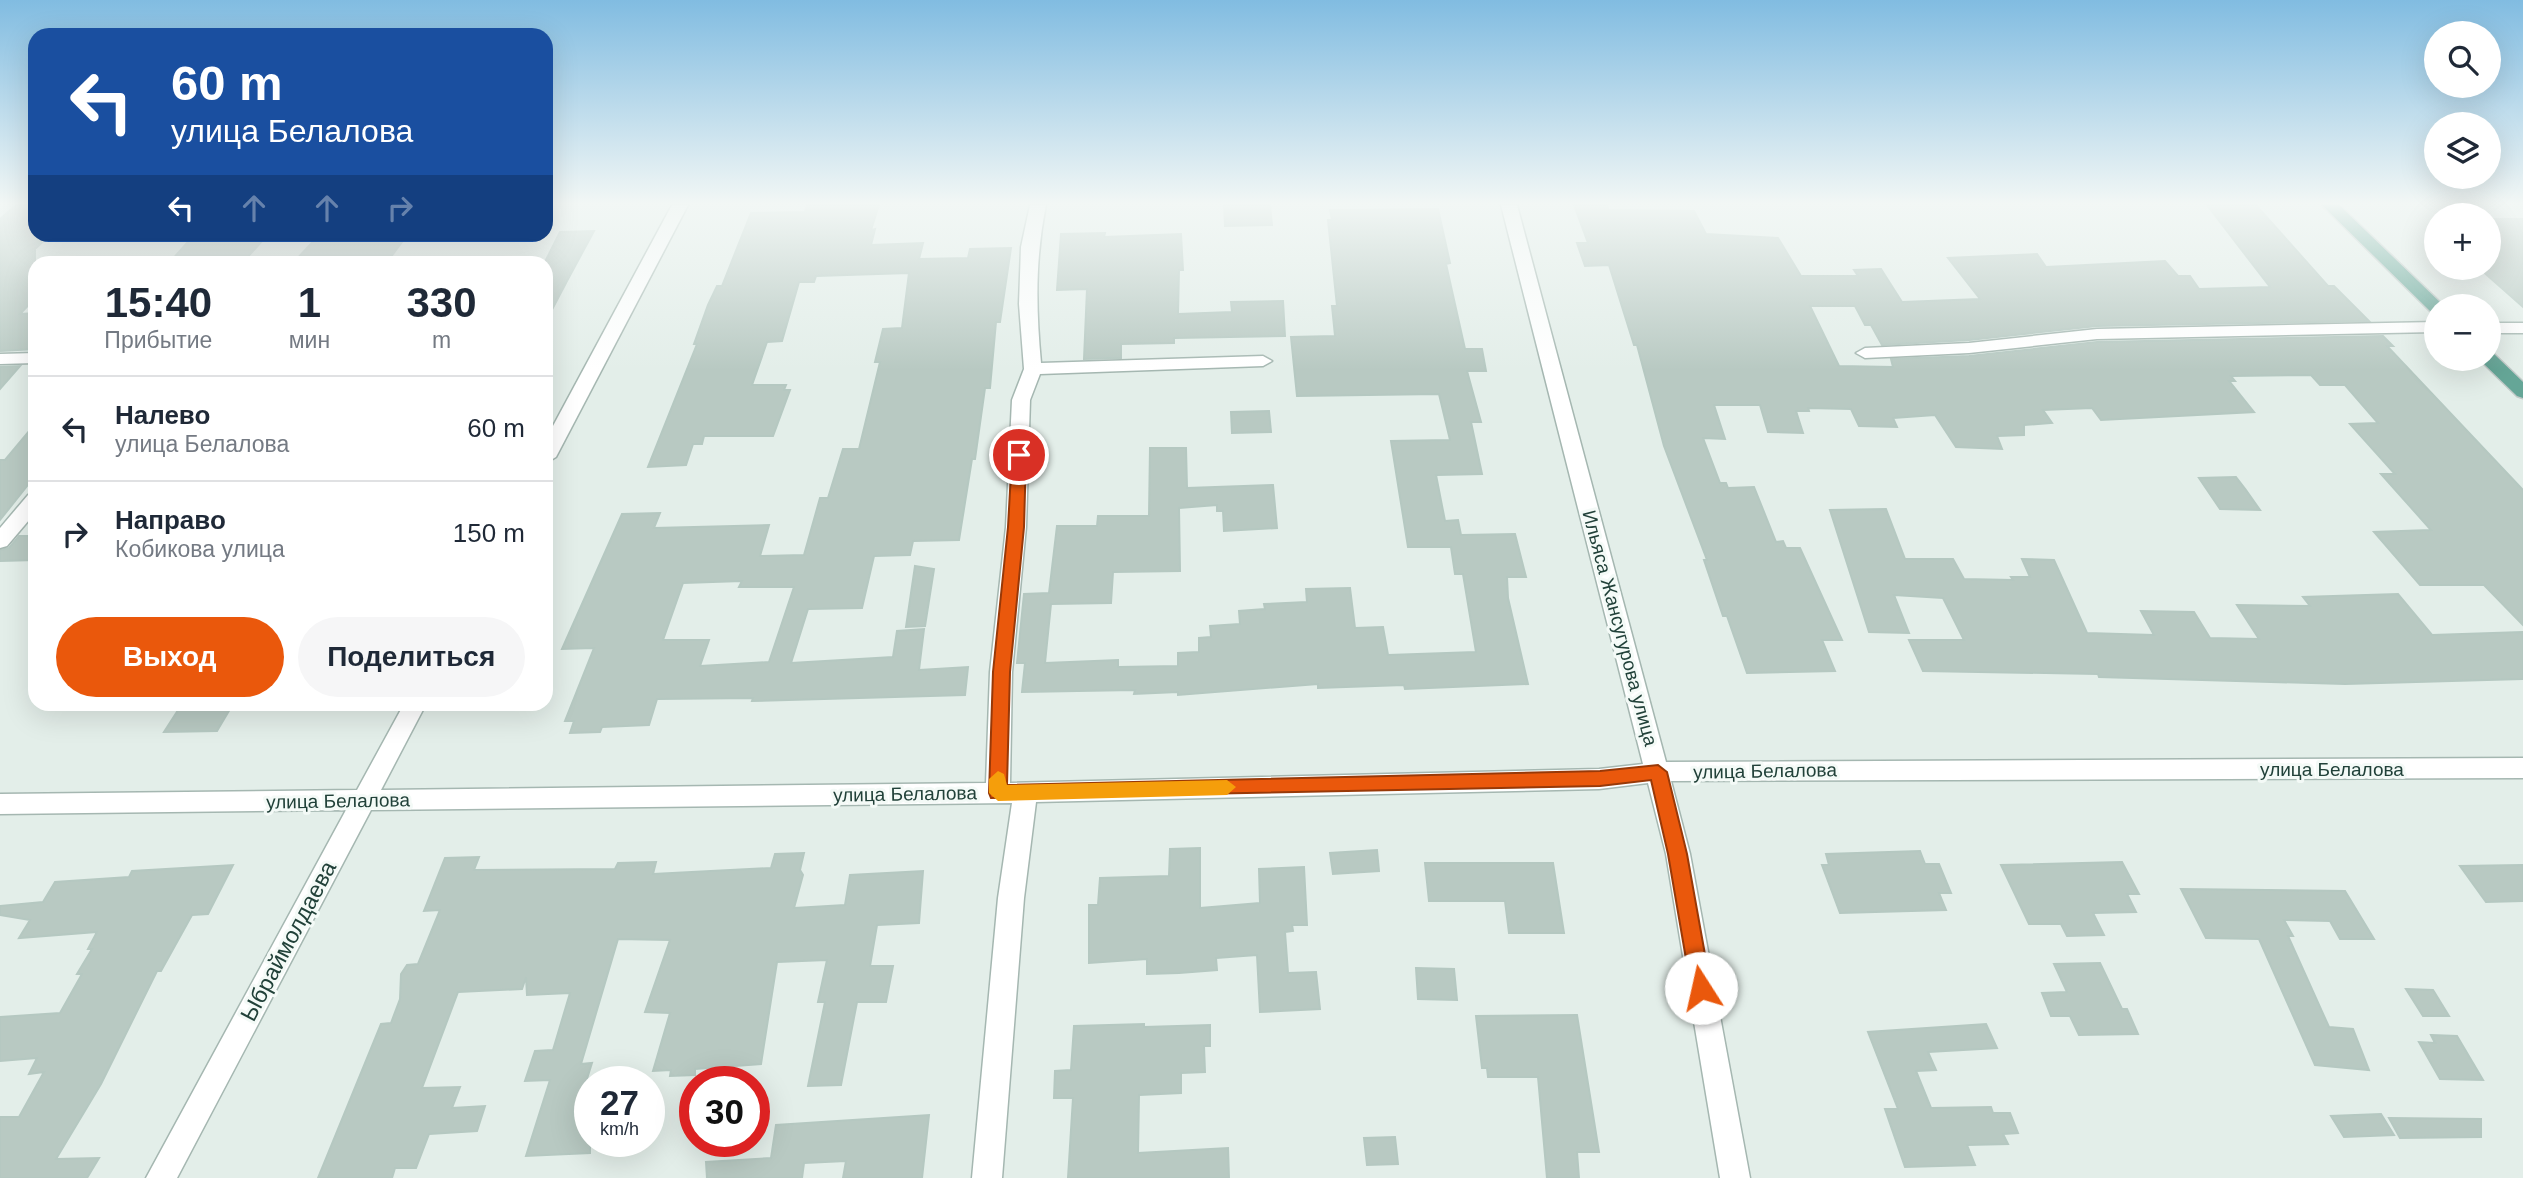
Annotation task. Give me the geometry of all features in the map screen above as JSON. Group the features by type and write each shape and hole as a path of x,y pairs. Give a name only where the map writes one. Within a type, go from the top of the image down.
{"main road":[{"path":"2387,260 2424,295"},
{"path":"2501,371 2523,392"}],"street":[{"path":"553,444 651,260"},
{"path":"998,793 1001,672 1016,527 1021,400 1032,369 1027,304 1029,260"},
{"name":"Ильяса Жансугурова улица","path":"1523,260 1678,854 1735,1178"},
{"path":"1865,353 1969,348 2097,334 2424,327"},
{"path":"2501,328 2523,328"},
{"path":"0,359 28,358"},
{"path":"1032,369 1263,360"},
{"path":"1,541 28,508"},
{"name":"Ыбраймолдаева","path":"161,1178 411,711"},
{"name":"улица Белалова","path":"0,804 998,793 1600,779 1658,772 2523,768"},
{"path":"987,1178 1011,898 1025,792"}],"building":[{"path":"0,260 28,260 28,305 20,314 28,313 28,349 0,351"},
{"path":"553,260 579,260 553,308"},
{"path":"732,260 1009,260 1000,322 996,322 990,388 985,388 975,459 972,459 959,540 913,541 910,555 874,556 862,608 808,609 791,663 893,657 897,631 924,629 919,670 968,667 965,695 752,701 753,698 657,699 649,725 602,727 600,732 570,733 574,721 565,721 594,648 562,649 622,514 660,513 654,528 769,525 760,556 804,555 820,498 828,498 843,449 859,449 880,362 875,362 883,329 902,328 909,273 816,276 814,282 799,282 782,341 767,342 752,385 786,385 784,390 790,390 773,436 704,436 702,444 693,444 686,465 648,467 697,344 694,344 708,305 717,286 722,286","holes":["742,581 739,587 794,587 769,662 700,666 709,640 663,640 683,583"]},
{"path":"1059,260 1182,260 1183,270 1179,270 1178,314 1232,312 1231,302 1283,301 1285,336 1174,338 1174,343 1121,344 1121,358 1084,359 1087,289 1057,290"},
{"path":"1332,260 1449,260 1450,263 1446,264 1465,349 1482,349 1486,371 1467,371 1481,422 1471,422 1482,474 1436,475 1445,521 1458,520 1461,535 1515,534 1526,577 1507,577 1508,598 1528,684 1405,689 1404,685 1318,688 1318,684 1178,695 1178,692 1134,694 1135,690 1022,692 1025,663 1017,663 1024,594 1049,593 1057,526 1097,526 1098,516 1149,516 1150,448 1186,448 1187,488 1273,485 1277,528 1224,531 1223,511 1217,511 1217,505 1179,508 1180,571 1113,572 1111,603 1051,604 1045,663 1118,660 1118,667 1178,666 1178,653 1199,652 1199,638 1211,637 1210,626 1240,624 1239,611 1265,609 1264,604 1307,602 1306,589 1350,588 1355,628 1383,627 1388,655 1476,652 1463,574 1455,574 1451,547 1408,547 1391,441 1450,440 1439,394 1297,396 1291,337 1335,336 1332,306 1337,306"},
{"path":"1583,260 1791,260 1801,276 1858,276 1854,270 1881,269 1902,302 1980,299 1950,260 2041,260 2046,267 2165,261 2178,276 2190,276 2199,289 2270,287 2249,260 2305,260 2328,286 2334,286 2369,321 2097,326 1969,340 1882,345 1871,325 1865,325 1855,306 1810,306 1839,366 1893,367 1891,359 1969,356 2097,342 2383,336 2393,346 2387,346 2523,490 2523,625 2484,585 2420,585 2374,532 2431,530 2381,474 2395,474 2350,424 2378,423 2345,385 2320,385 2311,375 2231,376 2235,381 2229,381 2254,412 2101,420 2092,408 2043,410 2052,423 2024,425 2024,435 1997,436 2002,449 1956,447 1935,415 1893,418 1897,427 1859,426 1851,409 1808,408 1809,411 1796,411 1803,433 1768,432 1760,405 1714,405 1725,439 1703,438 1720,483 1726,483 1728,488 1754,487 1776,542 1783,541 1786,548 1800,548 1842,640 1822,640 1835,671 1747,673 1727,616 1723,616 1704,560 1707,560 1664,446 1637,345 1634,345 1609,265 1585,266"},
{"path":"2501,260 2523,260 2523,307 2493,280 2501,280"},
{"path":"20,366 0,389 0,367"},
{"path":"1269,411 1271,432 1232,433 1231,412"},
{"path":"28,432 28,485 0,520 0,460 5,460"},
{"path":"2236,477 2260,510 2220,509 2199,478"},
{"path":"1886,509 1905,559 1953,559 1964,579 2013,580 2011,577 2030,577 2022,559 2054,560 2087,633 2154,635 2141,611 2194,612 2210,638 2259,639 2237,605 2310,606 2303,597 2398,594 2432,635 2523,632 2523,679 2345,684 2099,677 2098,674 1923,671 1909,640 1964,640 1943,598 1894,595 1909,633 1869,632 1830,510"},
{"path":"19,536 28,536 28,560 0,561 0,550 9,548"},
{"path":"915,566 934,569 925,626 906,627"},
{"path":"178,711 229,711 217,731 164,732"},
{"path":"1200,848 1200,908 1260,903 1259,869 1304,867 1307,925 1292,925 1293,931 1285,932 1288,973 1316,972 1320,1009 1260,1012 1257,955 1216,958 1217,970 1179,973 1147,974 1147,959 1089,963 1089,905 1098,905 1100,878 1169,876 1170,849"},
{"path":"1377,850 1379,871 1333,874 1330,853"},
{"path":"1920,851 1925,864 1939,864 1951,893 1939,893 1946,910 1840,913 1822,865 1829,865 1826,854"},
{"path":"804,853 800,870 803,875 794,908 845,905 850,875 923,871 919,923 877,925 870,966 893,966 886,1002 857,1002 841,1085 808,1086 825,1002 818,1002 827,960 777,962 761,1064 679,1066 679,1076 670,1076 671,1070 665,1070 665,1066 654,1066 670,1013 645,1012 670,940 618,939 581,1064 592,1063 591,1066 574,1066 574,1154 526,1156 550,1080 525,1081 535,1051 553,1050 570,993 527,995 526,977 522,989 458,992 422,1088 460,1087 452,1108 485,1106 477,1131 429,1134 416,1168 395,1168 392,1178 318,1178 381,1024 391,1023 400,999 401,974 407,965 418,964 440,910 424,911 445,858 479,857 474,870 615,869 618,863 656,862 653,874 771,868 775,854"},
{"path":"2122,862 2139,894 2127,894 2136,912 2093,913 2104,935 2067,936 2061,924 2029,924 2001,865"},
{"path":"1425,863 1553,863 1564,933 1509,933 1505,901 1429,901"},
{"path":"233,865 208,914 192,915 161,971 157,971 101,1084 56,1159 99,1158 87,1178 0,1178 0,1117 19,1117 44,1072 29,1074 37,1058 0,1061 0,1017 60,1013 82,974 77,974 92,949 88,949 97,932 19,938 30,920 0,915 0,906 43,902 55,882 129,877 132,871"},
{"path":"2523,865 2523,901 2486,902 2460,866"},
{"path":"2181,889 2345,891 2374,939 2340,939 2330,921 2284,920 2293,936 2288,936 2329,1027 2353,1029 2369,1070 2315,1065 2259,939 2206,938"},
{"path":"2100,963 2122,1009 2127,1009 2138,1034 2079,1035 2070,1016 2051,1016 2042,993 2067,992 2054,964"},
{"path":"1416,968 1454,969 1457,1000 1418,999"},
{"path":"2406,989 2433,990 2449,1016 2423,1016"},
{"path":"1577,1015 1599,1152 1577,1152 1579,1178 1547,1178 1538,1077 1488,1077 1487,1068 1482,1068 1476,1016"},
{"path":"1144,1024 1144,1027 1210,1025 1210,1046 1204,1046 1205,1072 1181,1073 1181,1093 1139,1095 1138,1153 1228,1148 1229,1178 1068,1178 1073,1098 1054,1098 1055,1071 1071,1070 1074,1026"},
{"path":"1986,1024 1997,1048 1928,1052 1936,1070 1916,1071 1931,1108 1991,1107 1993,1113 2010,1113 2018,1133 2003,1134 2008,1144 1967,1145 1975,1165 1905,1167 1885,1109 1898,1109 1868,1032"},
{"path":"2431,1035 2457,1036 2483,1080 2440,1079 2419,1042 2435,1043"},
{"path":"2381,1114 2394,1135 2344,1137 2331,1116"},
{"path":"929,1115 922,1178 843,1178 846,1161 804,1163 802,1178 707,1178 706,1162 771,1158 776,1125"},
{"path":"2389,1118 2481,1119 2481,1137 2400,1138"},
{"path":"1395,1137 1398,1164 1367,1165 1364,1138"}],"slow traffic":[{"path":"998,779 998,793 1227,787"}],"route":[{"path":"1019,455 1016,527 1001,672 998,793 1600,779 1658,772 1678,854 1701,988"}]}
